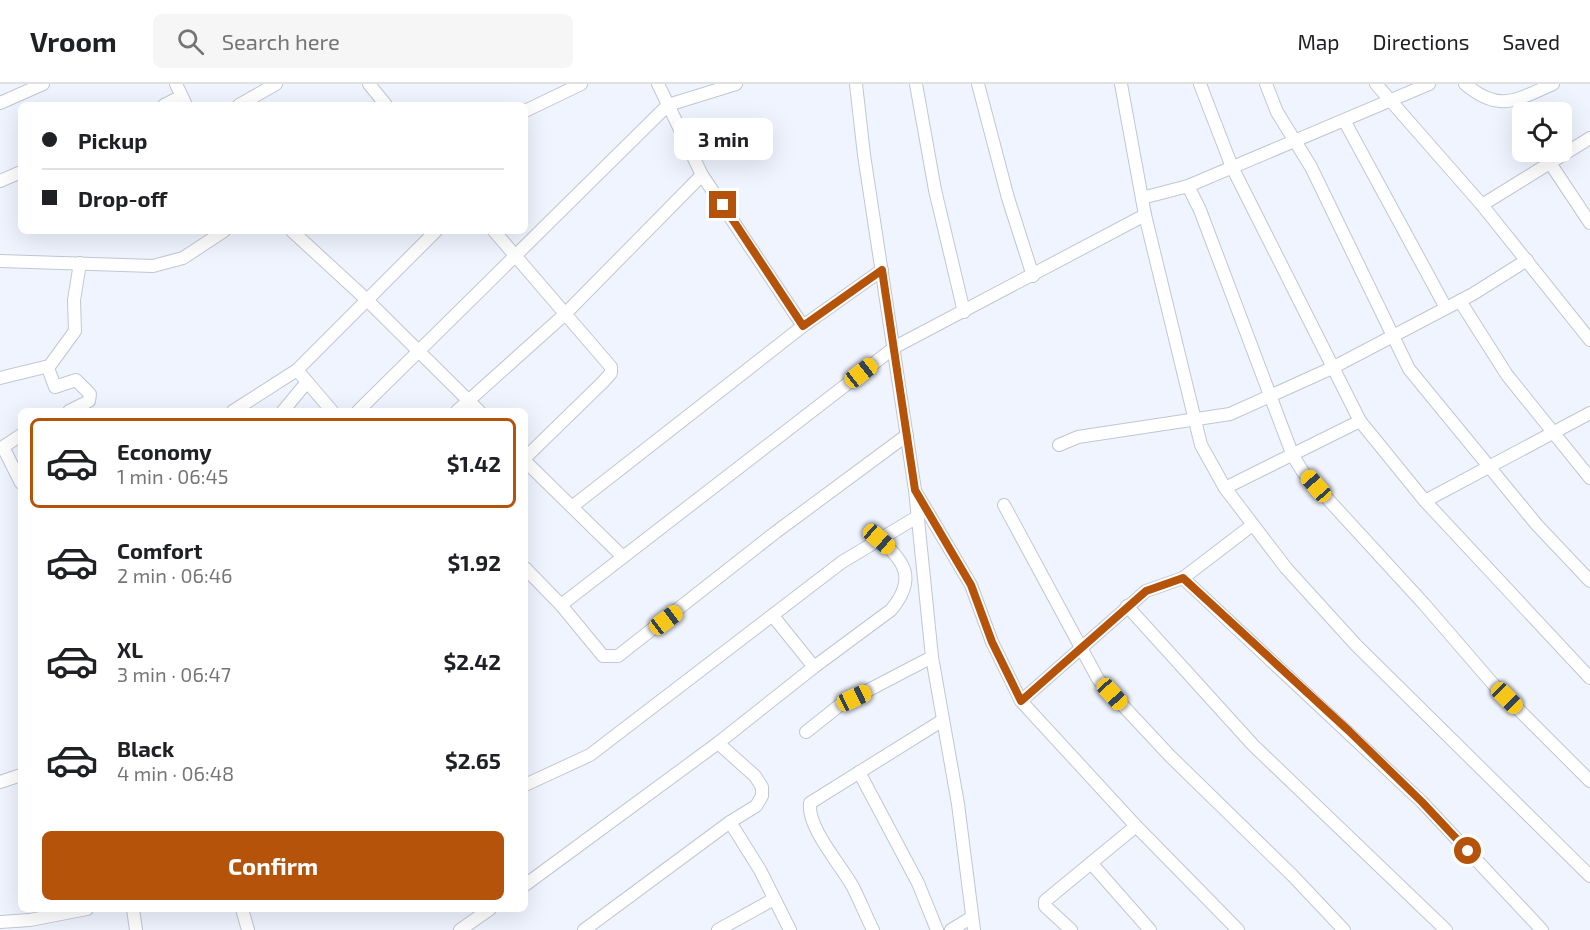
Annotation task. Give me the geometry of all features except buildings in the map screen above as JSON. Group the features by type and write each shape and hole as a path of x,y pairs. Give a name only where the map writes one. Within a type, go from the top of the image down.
{"street":[{"path":"0,103 43,84"},
{"path":"176,84 183,101"},
{"path":"244,102 276,84"},
{"path":"369,84 384,102"},
{"path":"528,110 580,84"},
{"path":"658,84 702,175 803,326"},
{"path":"361,408 668,105 736,84"},
{"path":"856,84 864,155 915,490 933,657 958,804 973,924 951,930"},
{"path":"916,84 935,190 964,312"},
{"path":"978,84 1008,198 1033,276"},
{"path":"1121,84 1145,215 1201,445 1225,488 1251,526 1356,645 1590,876"},
{"path":"1200,84 1232,167 1360,421 1425,501 1590,678"},
{"path":"1266,84 1277,112 1296,142 1409,369 1537,525 1590,581"},
{"path":"1376,84 1482,205 1590,340"},
{"path":"1142,198 1188,186 1345,122 1429,84"},
{"path":"1465,84 1481,98 1505,102 1553,84"},
{"path":"1345,122 1446,308"},
{"path":"1482,205 1590,138"},
{"path":"1550,163 1590,223"},
{"path":"0,181 18,173"},
{"path":"460,408 564,315 702,175"},
{"path":"1188,186 1200,210 1293,456 1352,528 1424,604 1493,684 1590,781"},
{"path":"561,605 895,347 1145,215"},
{"path":"0,261 153,266 169,264 183,258 220,234"},
{"path":"295,234 367,300 476,408"},
{"path":"237,408 297,370 433,234"},
{"path":"497,234 564,315 600,352 608,362 611,373 528,457"},
{"path":"1059,445 1078,437 1180,420 1196,421 1230,414 1332,368 1393,334 1460,301 1527,260"},
{"path":"0,378 49,366 75,331 74,300 80,263"},
{"path":"573,506 803,326 882,270"},
{"path":"1460,301 1508,375 1590,478"},
{"path":"49,366 53,387 76,380 91,396 89,401 75,408"},
{"path":"297,370 329,408"},
{"path":"285,408 307,382"},
{"path":"1425,501 1491,468 1590,413"},
{"path":"1225,488 1360,421"},
{"path":"528,571 561,605 603,656 618,656 776,532 907,435"},
{"path":"18,436 2,442 4,451 18,477"},
{"path":"528,463 623,557"},
{"path":"915,490 971,585 992,642 1021,701 1136,826 1238,930"},
{"path":"1004,505 1098,679 1162,748 1293,876 1344,930"},
{"path":"528,784 590,755 842,562 917,517"},
{"path":"1021,701 1079,647 1146,591 1183,578 1251,526"},
{"path":"528,883 718,743 891,609 901,598 904,587 902,563 900,557 879,539"},
{"path":"1183,578 1422,802 1542,930"},
{"path":"1127,606 1253,745 1446,930"},
{"path":"773,616 814,667"},
{"path":"806,732 840,705 933,657"},
{"path":"873,930 852,885 822,839 809,810 810,803 944,720"},
{"path":"584,930 730,822 756,806 762,796 762,788 754,776 718,743"},
{"path":"859,772 918,883 937,930"},
{"path":"0,782 18,776"},
{"path":"730,822 790,930"},
{"path":"1071,930 1046,906 1045,901 1136,826"},
{"path":"1091,863 1150,930"},
{"path":"718,930 774,899"},
{"path":"0,922 24,915 56,912"},
{"path":"133,912 136,930"},
{"path":"243,912 248,930"},
{"path":"460,930 486,912"}],"route":[{"path":"723,205 803,326 882,270 915,490 971,585 992,642 1021,701 1079,647 1146,591 1183,578 1349,731 1422,802 1468,851"}]}
